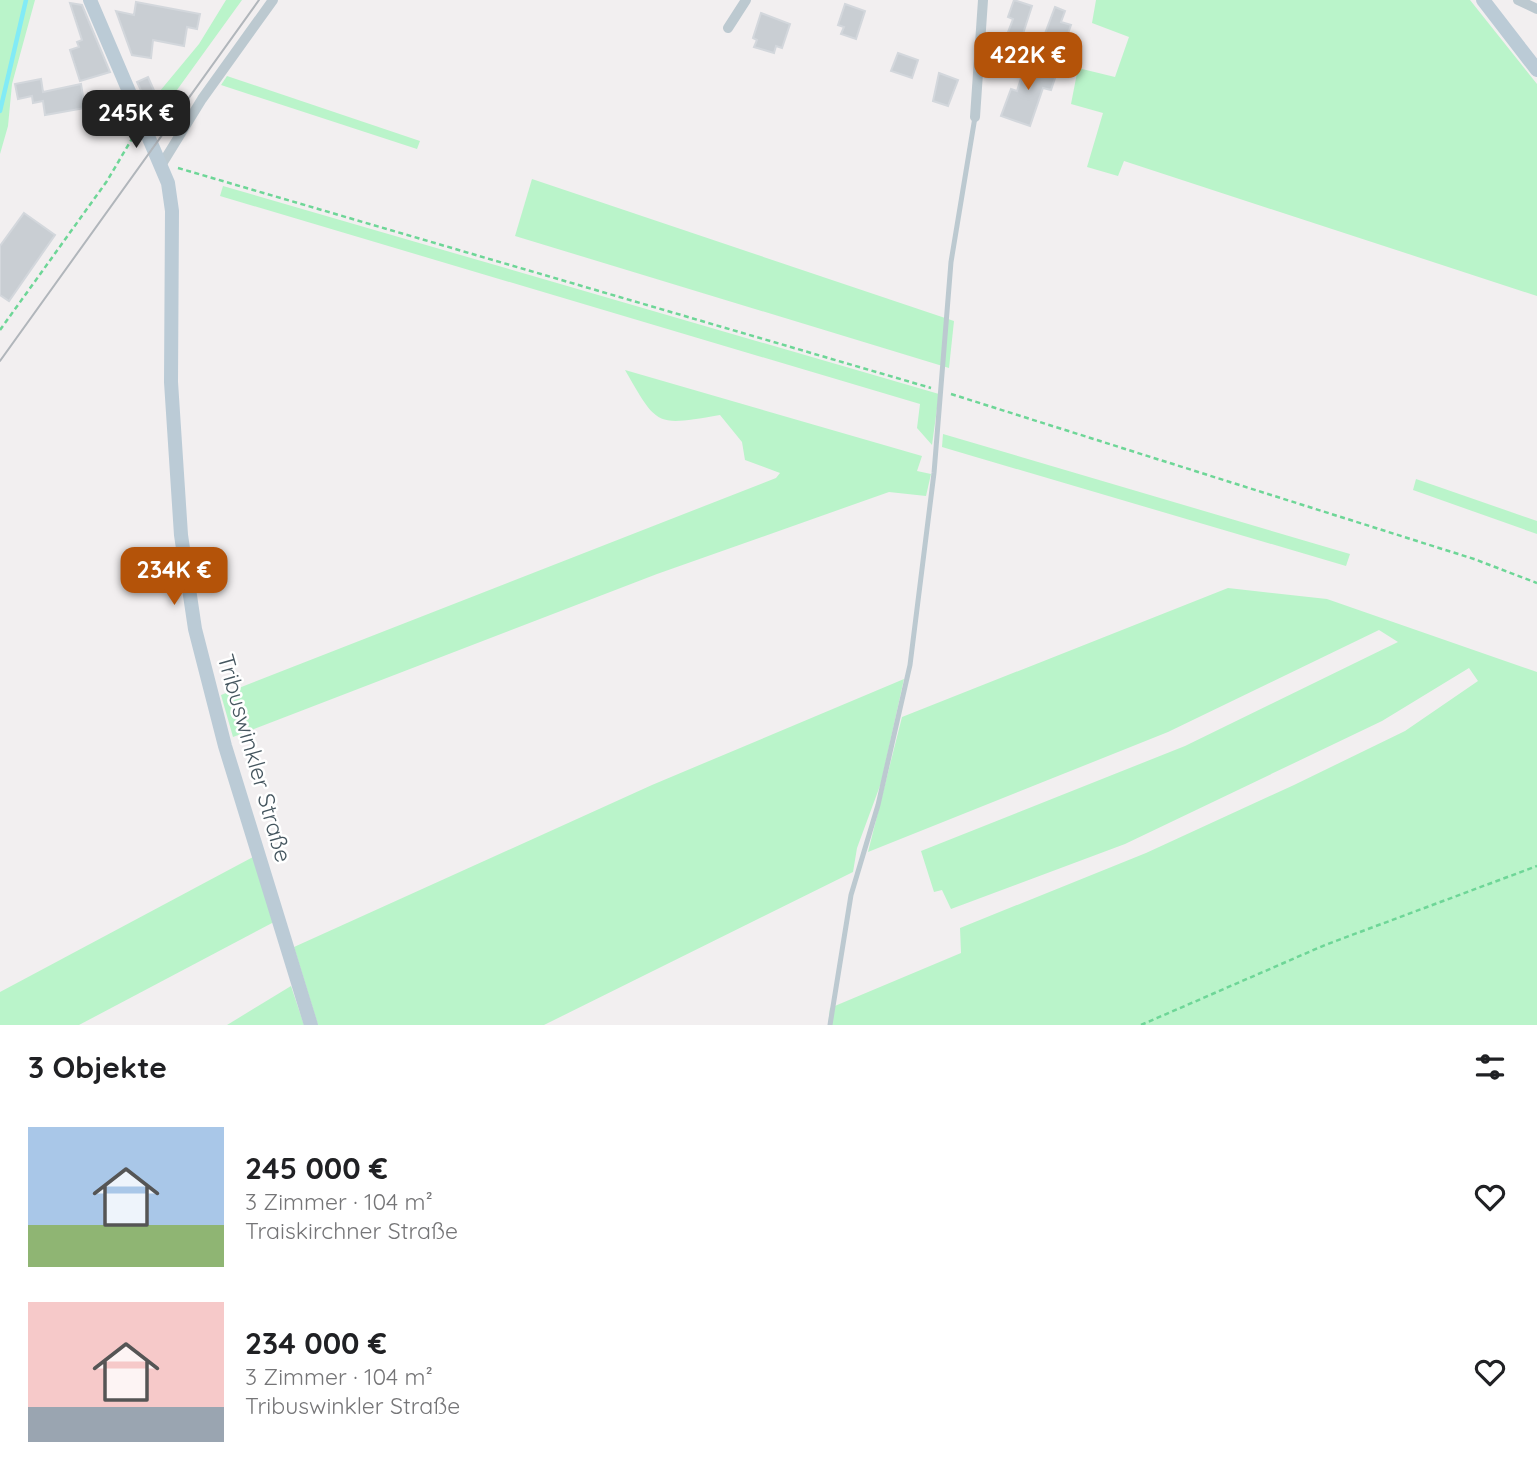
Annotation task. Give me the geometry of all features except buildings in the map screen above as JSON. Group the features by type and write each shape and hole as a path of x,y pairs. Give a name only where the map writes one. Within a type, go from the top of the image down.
{"street":[{"name":"Tribuswinkler Straße","path":"90,0 141,122 162,164 172,211 171,382 181,535 195,629 225,746 311,1025"},
{"path":"162,164 202,99 272,0"},
{"path":"728,28 746,0"},
{"path":"975,117 983,0"},
{"path":"1483,0 1537,70"},
{"path":"1518,0 1537,9"}],"lane":[{"path":"830,1025 851,895 878,805 910,664 942,391 951,262 975,117"}],"path":[{"path":"0,330 107,181 141,122"},
{"path":"162,164 942,391 1474,559 1537,583"},
{"path":"1141,1025 1325,945 1537,866"}],"green space":[{"path":"0,0 35,0 12,84 8,126 0,154"},
{"path":"226,0 242,0 156,119 150,103 199,44"},
{"path":"1096,0 1470,0 1537,84 1537,296 1124,161 1118,176 1087,167 1103,113 1071,104 1078,68 1115,77 1129,37 1092,23"},
{"path":"227,76 420,141 417,149 221,85"},
{"path":"532,179 954,321 949,368 515,236"},
{"path":"223,186 939,394 932,445 917,428 920,404 220,196"},
{"path":"625,370 922,456 917,471 931,474 926,496 889,492 657,574 233,737 221,695 776,478 780,473 745,460 742,442 720,415 682,421 660,418 645,403"},
{"path":"943,434 1350,554 1346,566 942,447"},
{"path":"1416,479 1537,521 1537,534 1413,490"},
{"path":"1228,588 1327,599 1537,672 1537,1025 828,1025 830,1008 961,953 960,928 1146,853 1294,785 1405,731 1478,681 1469,668 1382,721 1125,844 951,909 942,890 934,892 921,851 1185,746 1398,642 1379,630 1168,732 868,852 902,717"},
{"path":"904,679 881,783 857,848 853,872 544,1025 318,1025 294,947 652,785"},
{"path":"253,857 274,922 79,1025 0,1025 0,992"},
{"path":"291,986 304,1025 227,1025"}],"waterway":[{"path":"0,111 26,0"}],"tram line":[{"path":"0,361 259,0"}]}
